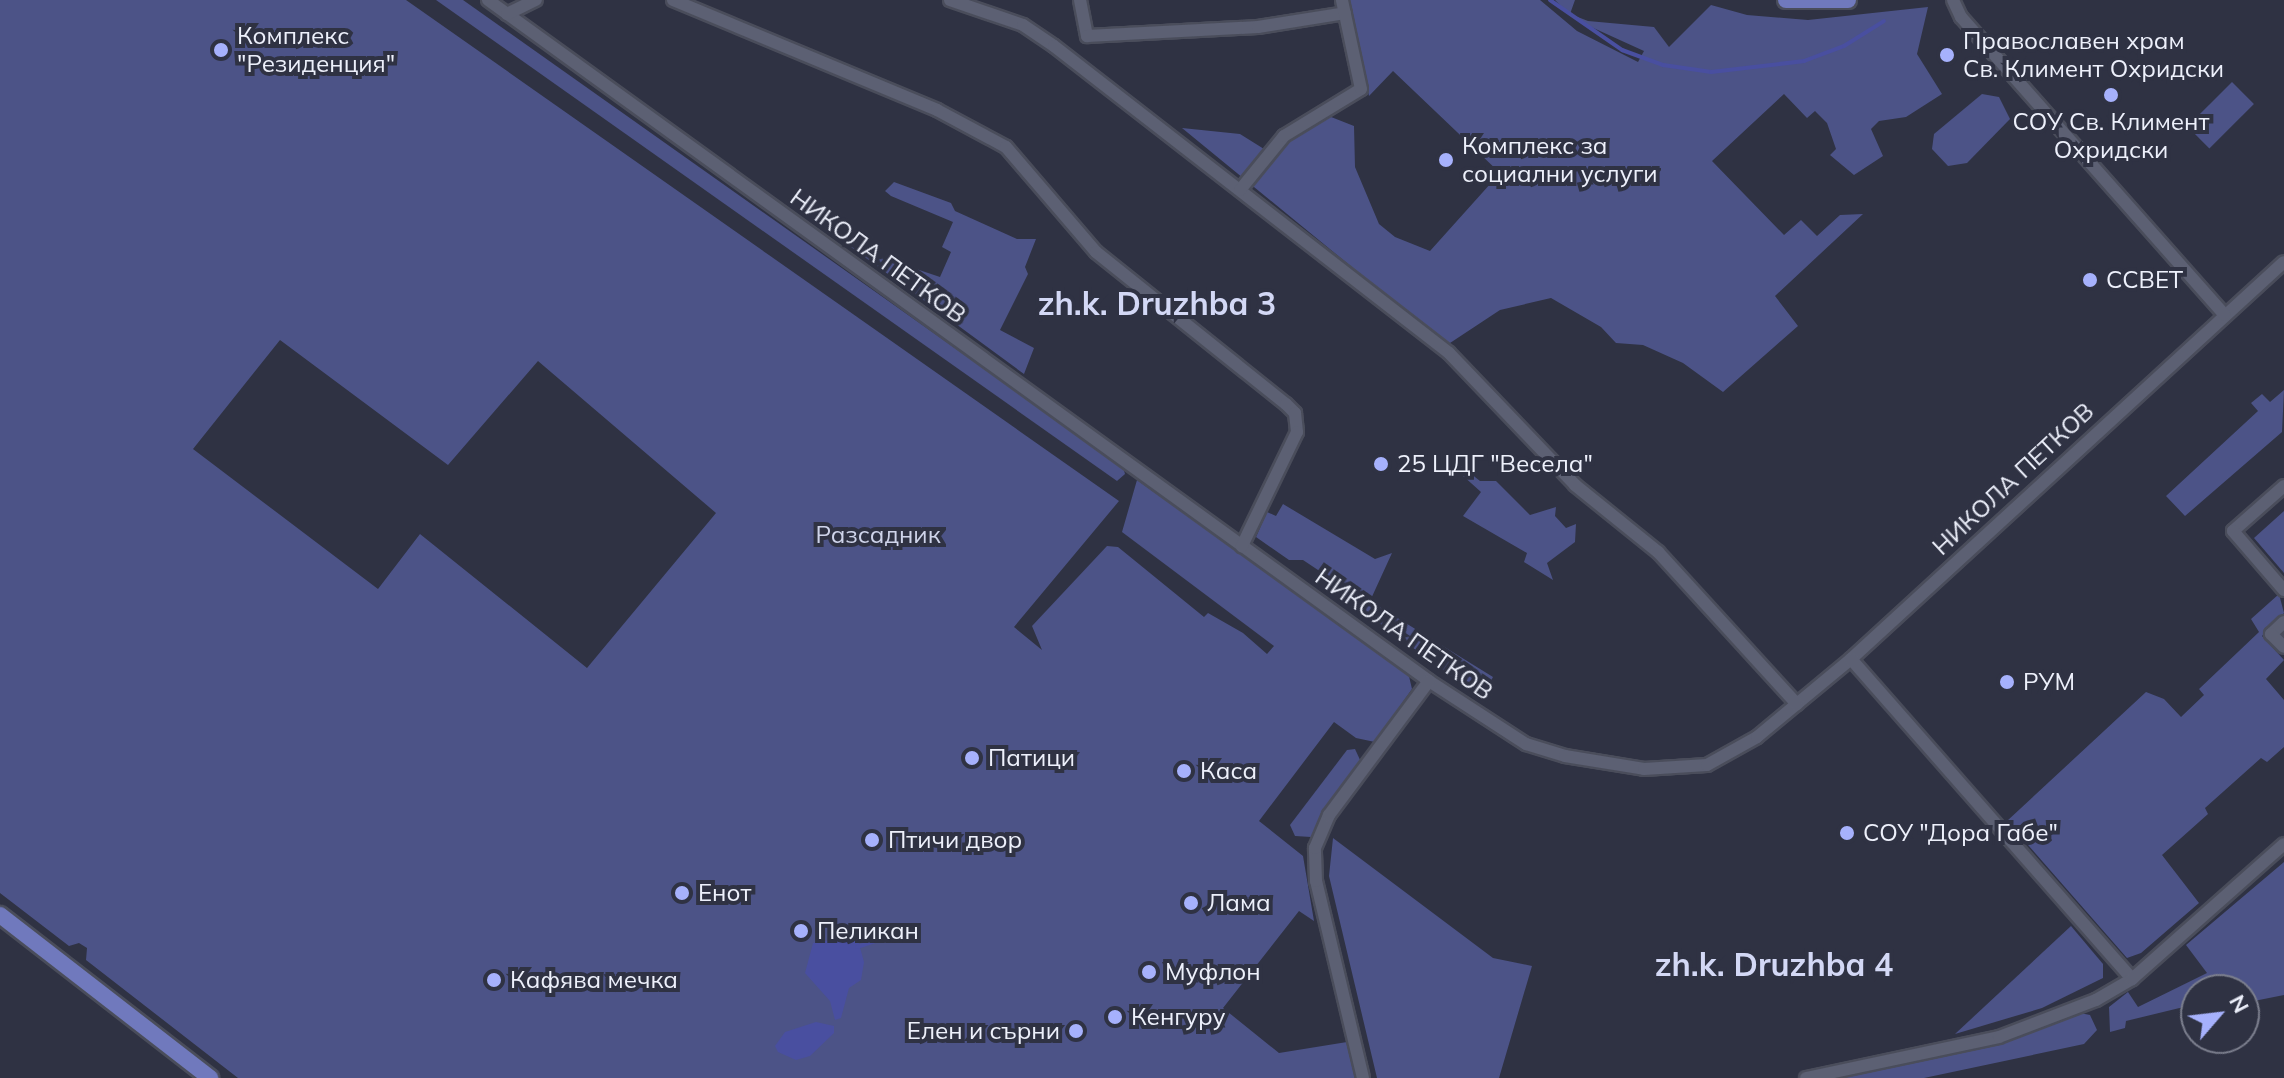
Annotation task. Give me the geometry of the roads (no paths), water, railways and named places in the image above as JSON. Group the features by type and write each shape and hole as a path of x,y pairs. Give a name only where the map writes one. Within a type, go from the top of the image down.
{"main road":[{"path":"1786,0 1848,0"},
{"path":"0,915 210,1078"}],"street":[{"name":"НИКОЛА ПЕТКОВ","path":"488,0 1429,681 1526,744 1565,756 1644,769 1707,765 1757,737 1851,659 2284,262"},
{"path":"507,14 536,0"},
{"path":"673,0 937,110 1006,147 1096,252 1286,404 1295,413 1297,432 1242,546"},
{"path":"950,0 1023,25 1095,75 1449,353 1575,485 1658,552 1797,704"},
{"path":"1080,0 1087,36 1258,27 1343,6 1361,89 1284,136 1240,190"},
{"path":"1953,0 1961,17 2225,315"},
{"path":"2284,486 2233,531 2284,590"},
{"path":"2284,622 2271,634 2284,647"},
{"path":"1851,659 2132,979"},
{"path":"1363,1078 1316,881 1315,848 1329,815 1429,681"},
{"path":"1806,1078 1999,1037 2096,1000 2132,979 2284,844"}],"waterway":[{"path":"1550,0 1622,50 1663,65 1711,72 1804,61 1844,46 1884,21"},
{"path":"857,947 878,940"}],"place":[{"name":"Комплекс \"Резиденция\"","path":"221,50"},
{"name":"Православен храм Св. Климент Охридски","path":"1947,55"},
{"name":"СОУ Св. Климент Охридски","path":"2111,95"},
{"name":"Комплекс за социални услуги","path":"1446,160"},
{"name":"ССВЕТ","path":"2090,280"},
{"name":"25 ЦДГ \"Весела\"","path":"1381,464"},
{"name":"РУМ","path":"2007,682"},
{"name":"Патици","path":"972,758"},
{"name":"Каса","path":"1184,771"},
{"name":"СОУ \"Дора Габе\"","path":"1847,833"},
{"name":"Птичи двор","path":"872,840"},
{"name":"Енот","path":"682,893"},
{"name":"Лама","path":"1191,903"},
{"name":"Пеликан","path":"801,931"},
{"name":"Муфлон","path":"1149,972"},
{"name":"Кафява мечка","path":"494,980"},
{"name":"Кенгуру","path":"1115,1017"},
{"name":"Елен и сърни","path":"1076,1031"}],"district":[{"name":"zh.k. Druzhba 3","path":"1157,303"},
{"name":"zh.k. Druzhba 4","path":"1774,964"}],"park label":[{"name":"Разсадник","path":"878,535"}]}
